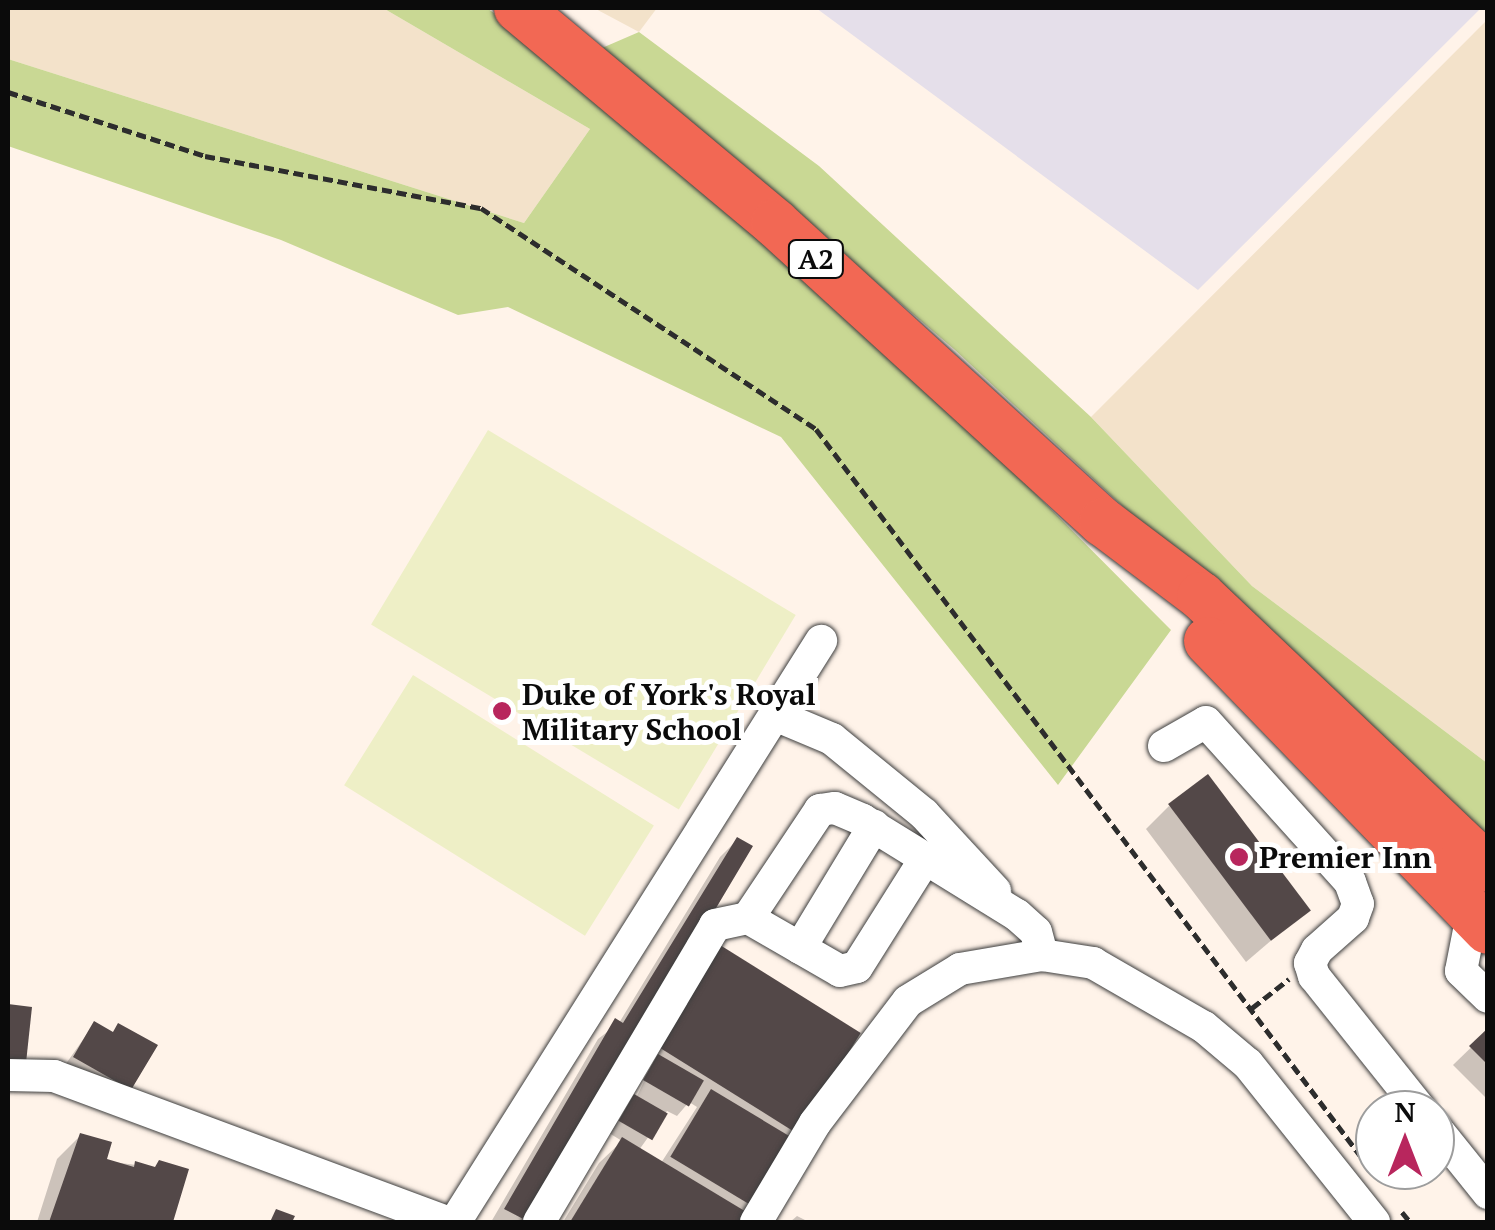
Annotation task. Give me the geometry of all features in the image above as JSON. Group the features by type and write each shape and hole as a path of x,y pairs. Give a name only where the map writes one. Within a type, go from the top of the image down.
{"highway":[{"name":"A2","path":"518,8 788,234 1104,522 1201,596 1488,868"},
{"name":"A2","path":"1104,522 1181,613 1480,922"}],"lane":[{"path":"456,1222 821,641"},
{"path":"774,715 832,739 924,814 1010,911"},
{"path":"1164,746 1206,722 1350,882 1358,904 1354,918 1310,963 1314,976 1405,1090"},
{"path":"748,918 820,810 835,808 874,826 1010,911 1036,932 1042,955"},
{"path":"800,948 874,826"},
{"path":"539,1222 716,925 748,918 840,971 856,967 925,858"},
{"path":"1480,922 1461,972 1488,997"},
{"path":"756,1222 816,1123 908,1001 960,970 1042,955 1093,963 1204,1026 1248,1064 1387,1215"},
{"path":"8,1075 54,1076 448,1222"},
{"path":"1455,1152 1488,1193"}],"path":[{"path":"8,92 205,156 481,208 816,428 1355,1149"},
{"path":"1252,1008 1310,963"},
{"path":"1387,1215 1410,1222"}],"shaded area":[{"path":"8,8 383,8 590,129 524,223 8,59"},
{"path":"594,8 657,8 639,32"},
{"path":"816,8 1481,8 1198,290"},
{"path":"1487,20 1487,763 1252,586 1091,417"}],"green space":[{"path":"383,8 487,8 601,92 840,297 1171,630 1058,785 781,437 508,307 458,315 281,240 8,146 8,59 524,223 590,129"},
{"path":"639,32 819,166 1091,417 1252,586 1487,763 1487,846 955,350 602,48"},
{"path":"488,430 796,615 679,809 371,625"},
{"path":"413,675 654,825 585,936 344,785"}],"building":[{"name":"Premier Inn","path":"1208,774 1311,911 1271,941 1168,804"},
{"path":"737,837 753,846 529,1222 504,1209 615,1018 623,1023"},
{"path":"720,945 861,1033 798,1134 657,1046"},
{"path":"8,1004 32,1007 26,1063 8,1061"},
{"path":"94,1021 113,1032 118,1023 158,1045 131,1090 73,1057"},
{"path":"1488,1028 1488,1065 1469,1046"},
{"path":"658,1054 704,1080 689,1106 643,1080"},
{"path":"711,1089 796,1140 755,1208 670,1157"},
{"path":"634,1094 668,1114 652,1140 618,1121"},
{"path":"80,1133 112,1142 107,1159 134,1167 135,1161 155,1167 159,1160 189,1169 173,1222 49,1222"},
{"path":"622,1137 753,1216 749,1222 570,1222"},
{"path":"276,1209 295,1216 292,1222 270,1222"}],"place":[{"name":"Duke of York's Royal Military School","path":"502,711"},
{"name":"Premier Inn","path":"1239,857"}]}
